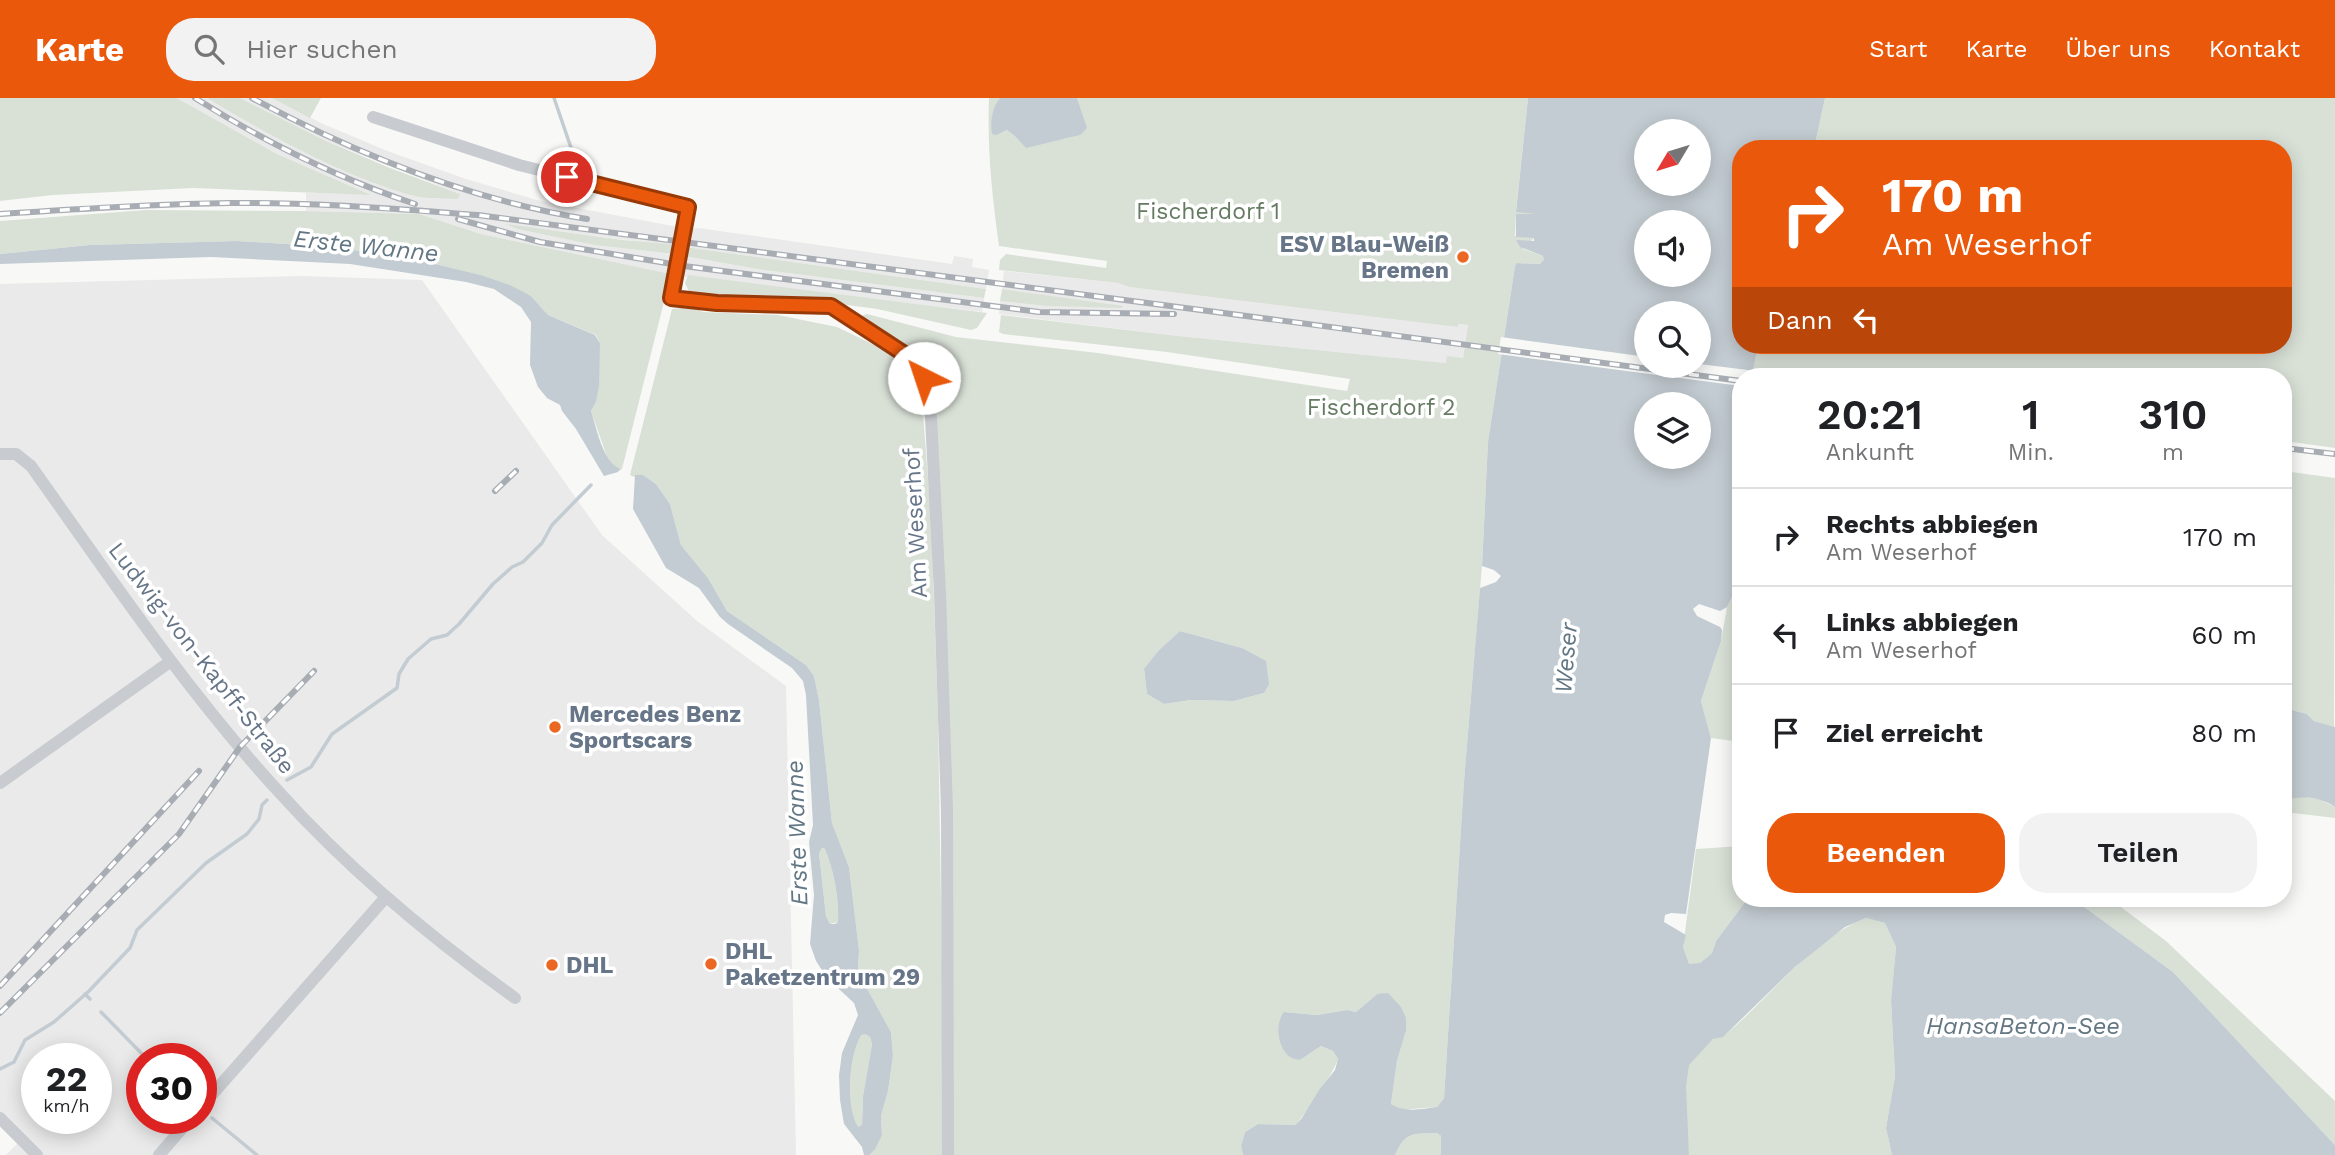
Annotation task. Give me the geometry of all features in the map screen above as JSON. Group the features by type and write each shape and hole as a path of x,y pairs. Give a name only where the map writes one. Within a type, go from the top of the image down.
{"street":[{"name":"Am Weserhof","path":"373,117 519,164 688,207 671,298 717,303 831,306 909,357 922,372 931,418 940,594 947,811 948,1155"},
{"name":"Ludwig-von-Kapff-Straße","path":"0,454 16,453 31,466 171,661 279,793 386,897 465,962 515,998"},
{"path":"0,783 171,661"},
{"path":"217,1089 386,897"},
{"path":"3,1127 37,1155"},
{"path":"159,1155 177,1134"}],"shaded area":[{"path":"177,98 207,98 292,146 360,177 413,196 460,194 326,141 240,98 272,98 323,124 390,152 540,201 678,227 675,246 509,225 594,245 674,254 671,274 481,234 419,214 306,211 306,193 368,194 277,154"},
{"path":"698,228 952,264 954,256 973,259 972,267 989,270 986,289 685,247 687,229"},
{"path":"684,256 757,269 984,298 982,312 686,277 681,275"},
{"path":"1004,271 1457,327 1459,324 1468,325 1463,358 1446,363 1169,335 999,314 1000,301 1046,306 1122,307 1002,289"},
{"path":"302,276 422,280 602,535 697,621 786,686 796,1155 6,1155 23,1138 0,1113 0,284"}],"green space":[{"path":"0,98 177,98 277,154 371,195 193,188 53,195 0,201"},
{"path":"207,98 240,98 326,141 460,194 458,199 422,197 383,186 306,153"},
{"path":"272,98 321,98 310,118"},
{"path":"989,98 1000,98 997,135 1007,130 1025,137 1059,140 1079,134 1086,128 1077,98 1528,98 1516,211 1536,214 1516,214 1515,236 1534,238 1523,249 1543,256 1545,261 1540,264 1518,263 1515,266 1488,442 1482,566 1464,781 1444,1098 1437,1107 1399,1110 1391,1104 1397,1061 1406,1031 1377,994 1356,1012 1347,1010 1317,1015 1284,1012 1300,1060 1321,1046 1333,1051 1338,1059 1319,1094 1295,1125 1258,1124 1245,1132 1241,1146 1243,1155 952,1155 950,812 926,374 861,323 863,315 956,337 1098,353 1347,391 1350,379 1167,352 1003,334 999,332 1001,315 1446,363 1447,356 1463,358 1468,325 1459,324 1457,327 999,270 1000,260 1006,254 1106,268 1107,261 999,246 991,172","holes":["1180,631 1242,648 1264,693 1234,701 1191,700 1164,704 1147,694 1144,670 1159,650"]},
{"path":"1825,98 2335,98 2335,448 2292,442 2292,368 1753,368 1756,354 2292,354 2292,140 1816,140"},
{"path":"146,210 419,214 481,234 671,274 622,469 619,471 607,457 591,411 596,402 600,343 596,335 548,315 531,296 481,275 431,263 336,247 237,241 90,245 0,254 0,221"},
{"path":"506,224 670,244 675,246 674,254 594,245 517,229"},
{"path":"685,247 986,289 984,298 757,269 684,256"},
{"path":"688,275 987,313 977,328 971,330 877,309 818,301 690,294 685,283"},
{"path":"1002,289 1123,306 1046,306 1000,301"},
{"path":"691,307 703,312 778,315 837,327 901,358 912,371 921,389 931,515 938,714 945,1155 869,1155 882,1135 881,1116 893,1056 891,1032 858,972 859,950 849,867 832,823 814,676 806,665 727,611 708,578 681,545 670,504 656,484 643,475 630,475 672,309"},
{"path":"2292,472 2335,478 2334,727 2314,721 2307,714 2292,710"},
{"path":"1732,597 1732,741 1711,738 1701,701 1721,641 1727,607"},
{"path":"2299,796 2319,799 2335,807 2335,818 2292,813 2292,798"},
{"path":"1732,847 1732,907 1741,907 1716,941 1712,953 1700,963 1689,965 1683,947 1696,849"},
{"path":"821,848 825,849 837,894 838,922 830,924 826,916 819,853"},
{"path":"2084,907 2121,907 2166,941 2335,1101 2335,1145 2173,972"},
{"path":"1866,918 1885,923 1896,947 1891,1000 1895,1076 1886,1128 1892,1155 1689,1155 1686,1081 1691,1061 1709,1042 1726,1034 1743,1019 1792,970 1827,940"},
{"path":"861,1034 870,1037 872,1044 863,1096 862,1126 857,1127 851,1106 850,1081"},
{"path":"1437,1133 1441,1136 1441,1155 1395,1155 1403,1142 1412,1135"}],"water":[{"path":"1000,98 1077,98 1087,128 1080,135 1026,148 1007,130 997,135 992,134 992,115"},
{"path":"1528,98 1825,98 1816,140 1732,140 1732,354 1756,354 1754,368 1732,368 1732,597 1727,607 1720,611 1699,604 1693,609 1697,616 1722,630 1721,641 1701,701 1711,738 1686,914 1665,915 1664,922 1686,935 1683,947 1689,964 1700,963 1712,953 1716,941 1741,907 2084,907 2173,972 2335,1145 2335,1155 1892,1155 1886,1128 1895,1076 1891,1000 1896,947 1885,923 1866,918 1845,927 1796,966 1723,1037 1713,1039 1689,1065 1686,1086 1689,1155 1441,1155 1441,1136 1437,1133 1422,1133 1407,1138 1395,1155 1243,1155 1241,1146 1245,1132 1258,1124 1295,1125 1335,1070 1338,1059 1333,1051 1321,1046 1300,1060 1291,1058 1285,1052 1278,1028 1284,1012 1317,1015 1347,1010 1356,1012 1377,994 1388,993 1401,1007 1406,1018 1406,1031 1397,1061 1391,1104 1407,1109 1425,1109 1437,1107 1444,1098 1464,781 1480,588 1496,582 1501,576 1482,566 1488,442 1515,266 1517,263 1540,264 1544,260 1543,256 1520,247 1516,240 1534,241 1534,238 1516,237 1516,214 1536,214 1516,212"},
{"path":"237,241 336,247 431,263 481,275 531,296 548,315 595,335 600,343 599,386 591,411 604,451 620,469 604,476 560,405 547,398 538,387 530,365 531,322 521,307 494,289 466,282 350,264 211,257 0,264 0,254 90,245"},
{"path":"635,475 643,475 656,484 670,504 681,545 708,578 727,611 806,665 814,676 832,823 849,867 859,950 858,972 891,1032 893,1056 881,1116 882,1135 869,1155 864,1155 862,1147 844,1124 840,1100 842,1053 858,1015 854,1003 827,978 816,961 810,944 814,895 809,842 813,825 803,681 792,668 720,617 699,588 666,568 633,509","holes":["822,848 825,849 835,885 838,913 838,922 835,924 830,924 826,916 819,853","861,1035 870,1037 872,1044 863,1096 862,1125 858,1127 851,1107 850,1081 857,1044"]},
{"path":"1180,631 1242,648 1266,661 1269,684 1264,693 1234,701 1191,700 1164,704 1147,694 1144,669 1159,650"},
{"path":"2292,710 2307,714 2314,721 2335,727 2335,807 2323,801 2292,799"}],"pier":[{"path":"1501,337 1634,355 1634,372 1498,354"},
{"path":"1711,365 1732,368 1732,385 1680,378 1711,378"}],"waterway":[{"path":"554,98 580,174"},
{"path":"287,780 311,767 332,734 397,688 399,674 408,659 431,639 447,635 459,624 493,584 512,567 523,562 542,543 552,525 591,485"},
{"path":"0,1069 14,1062 25,1040 54,1022 88,992 130,948 137,930 206,863 247,834 259,819 262,805 267,800"},
{"name":"Erste Wanne","path":"85,994 90,999"},
{"name":"Erste Wanne","path":"101,1012 131,1043"},
{"name":"Erste Wanne","path":"217,1122 257,1155"}],"railway":[{"path":"195,98 302,158 415,204"},
{"path":"252,98 332,138 415,172 500,200 587,219"},
{"path":"0,214 260,203 354,206 478,215 1732,380"},
{"path":"458,219 540,242 684,266 1039,312 1174,314"},
{"path":"2292,449 2335,454"},
{"path":"495,491 516,471"},
{"path":"0,1013 179,834 240,747 314,671"},
{"path":"0,986 199,771"}],"place":[{"name":"ESV Blau-Weiß Bremen","path":"1463,257"},
{"name":"Mercedes Benz Sportscars","path":"555,727"},
{"name":"DHL Paketzentrum 29","path":"711,964"},
{"name":"DHL","path":"552,965"}],"route":[{"path":"567,177 688,207 671,298 717,303 831,306 909,357 924,378"}],"park label":[{"name":"Fischerdorf 1","path":"1208,211"},
{"name":"Fischerdorf 2","path":"1381,407"}],"water label":[{"name":"Weser","path":"1566,658"},
{"name":"HansaBeton-See","path":"2023,1026"}]}
